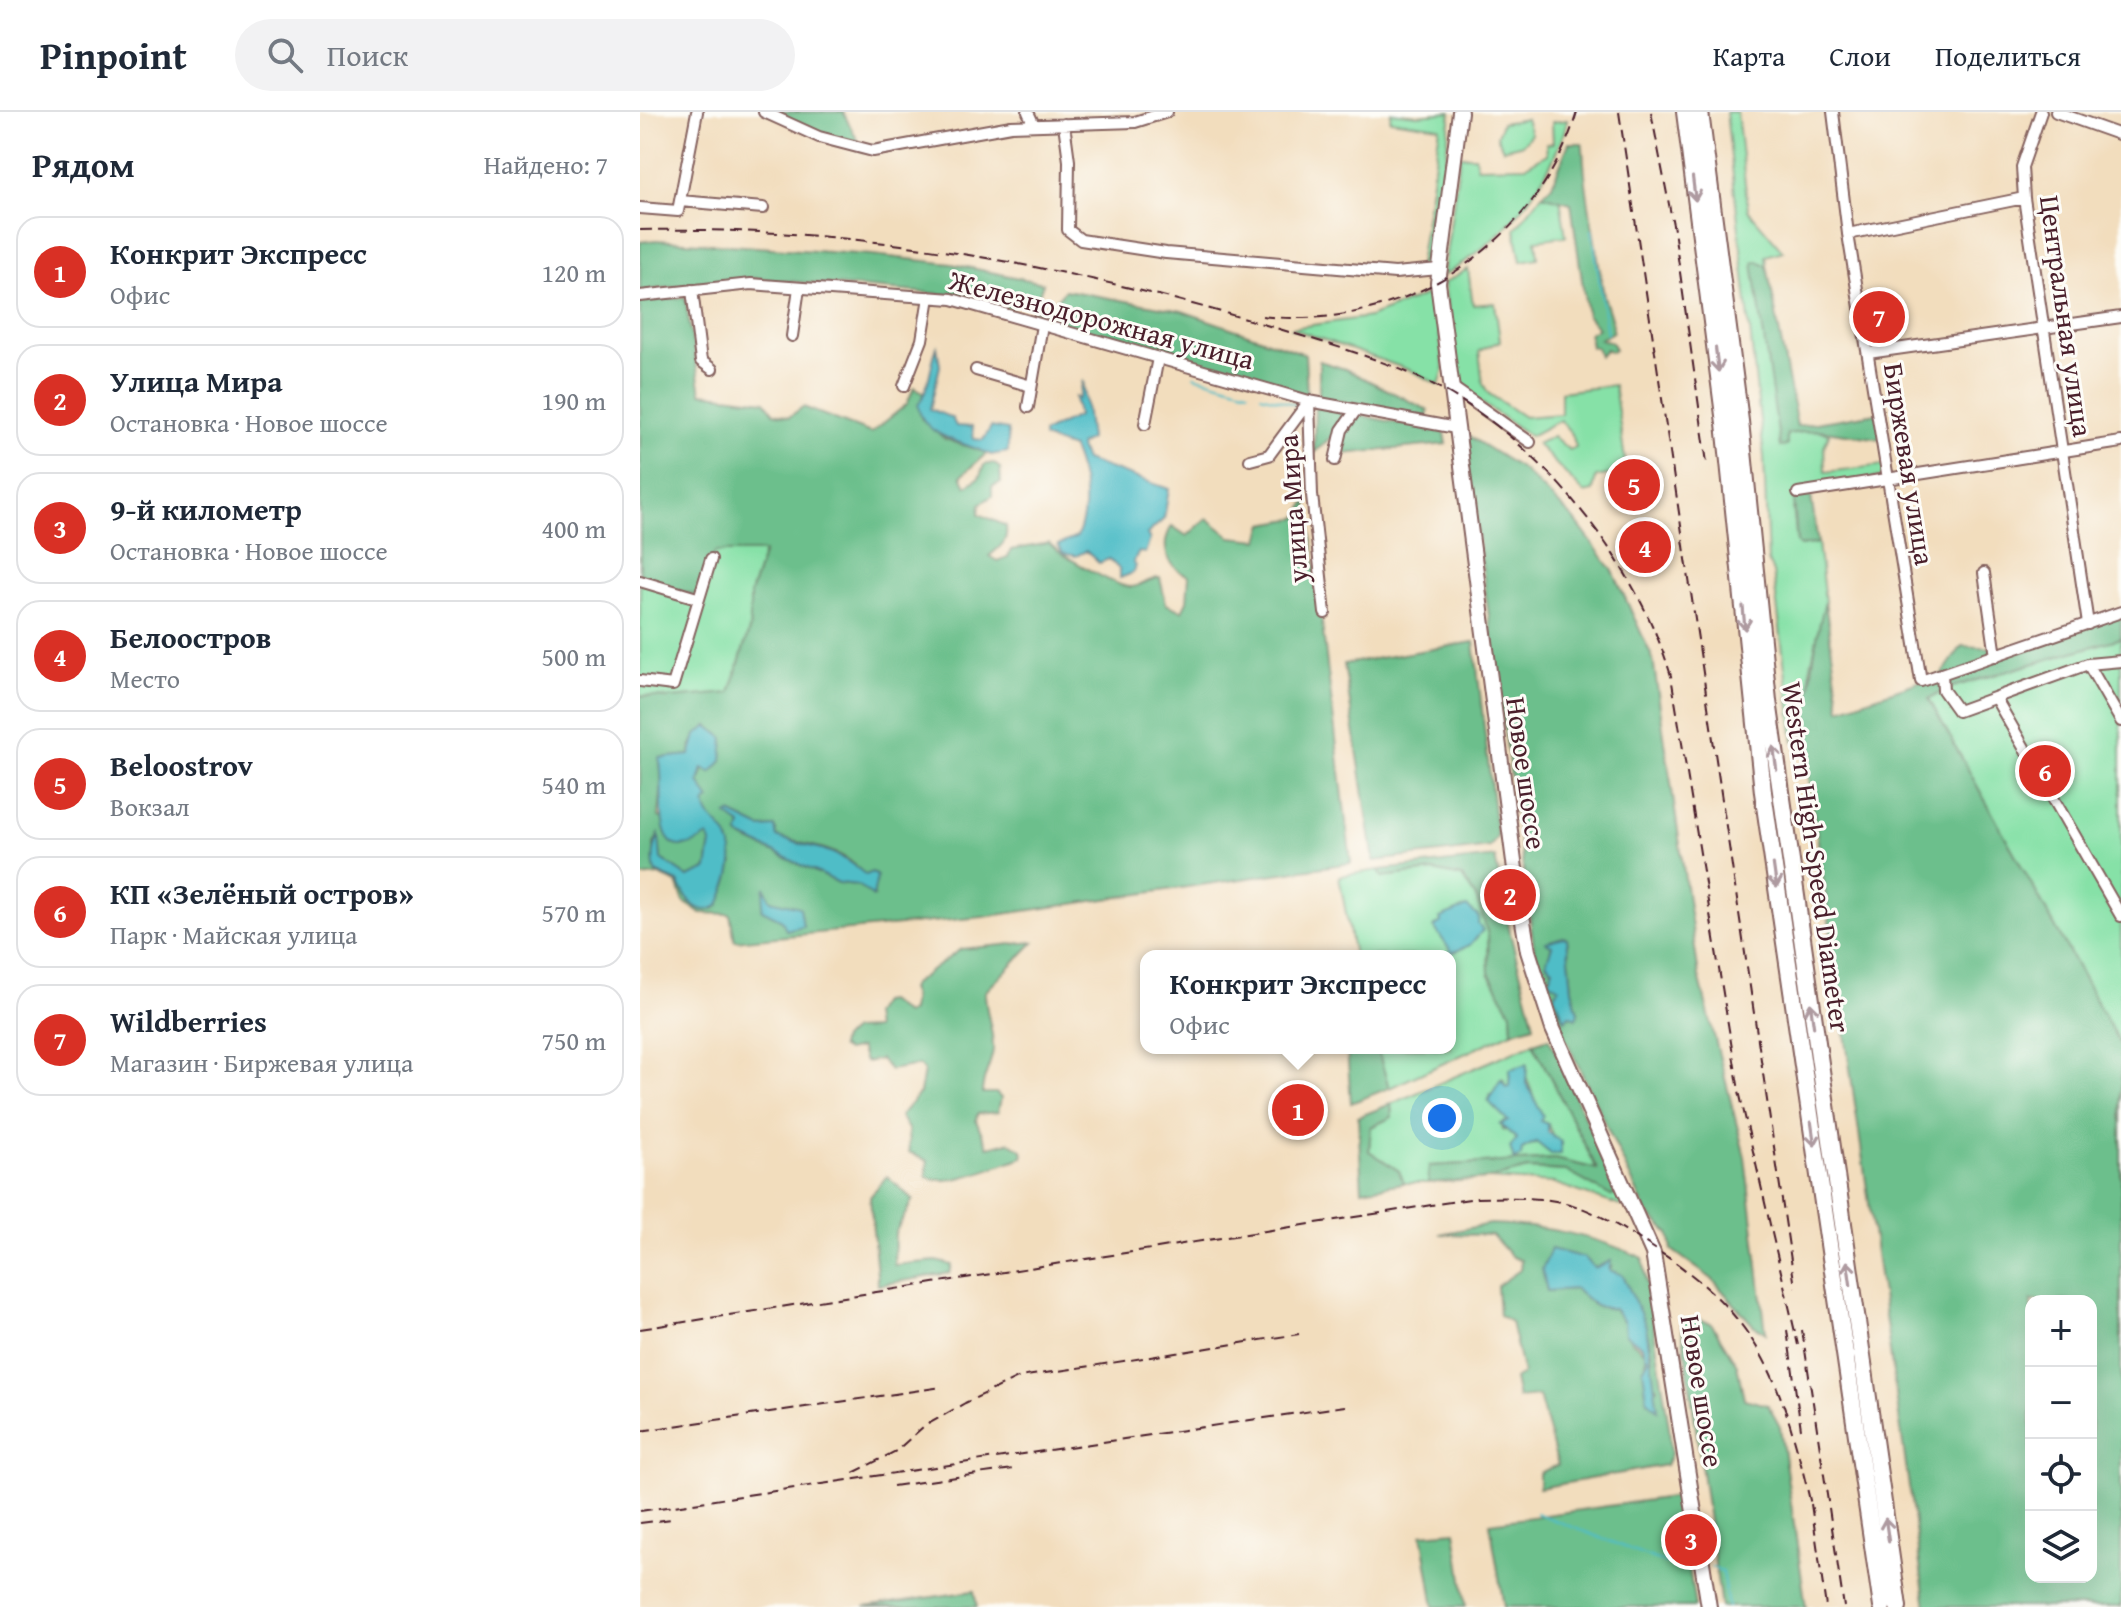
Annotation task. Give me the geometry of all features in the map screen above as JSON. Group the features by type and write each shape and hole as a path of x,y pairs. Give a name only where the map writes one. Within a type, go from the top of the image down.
{"highway":[{"name":"Western High-Speed Diameter","path":"1685,112 1714,281 1771,731 1898,1607"},
{"name":"Western High-Speed Diameter","path":"1700,112 1763,792 1882,1607"}],"main road":[{"name":"Новое шоссе","path":"1460,112 1439,269 1456,428 1528,951 1553,1029 1653,1253 1709,1607"}],"street":[{"path":"640,208 678,211 697,112"},
{"path":"764,112 819,137 864,151 1034,125 1135,122 1167,112"},
{"path":"1028,112 1034,125"},
{"name":"Биржевая улица","path":"1833,112 1848,234 1921,681 1942,674"},
{"name":"Центральная улица","path":"2041,112 2022,167 2024,198 2088,624"},
{"path":"2056,112 2121,135"},
{"path":"1064,124 1069,161 1068,230 1081,240 1166,253 1395,273 1439,269"},
{"path":"1848,234 2024,198"},
{"path":"680,201 763,208"},
{"name":"Железнодорожная улица","path":"640,296 751,284 952,299 1309,401 1456,428"},
{"path":"792,336 799,288"},
{"path":"688,290 701,361 712,369"},
{"path":"904,386 922,340 929,297"},
{"path":"1868,353 2121,317"},
{"path":"1028,407 1042,325"},
{"path":"1145,424 1158,358"},
{"path":"976,370 1031,386"},
{"path":"1452,387 1530,442"},
{"path":"1250,460 1269,455 1309,401"},
{"name":"улица Мира","path":"1309,401 1312,495 1325,613"},
{"path":"1335,460 1342,430 1356,410"},
{"path":"1798,493 2121,442"},
{"path":"640,681 673,685 711,559"},
{"path":"1984,573 1996,656"},
{"path":"640,581 697,598"},
{"path":"2121,612 1942,674 1943,690 1958,711 2088,664 2121,661"},
{"path":"2088,664 2121,721"},
{"path":"1996,699 2121,916"}],"green space":[{"path":"764,112 843,112 863,151"},
{"path":"1391,112 1417,115 1451,112 1432,269 1418,271 1440,127 1390,120"},
{"path":"1726,112 1737,112 1748,210 1783,251 1766,256 1767,266 1762,264 1780,446 1786,446 1787,434 1818,430 1829,434 1824,447 1825,472 1884,465 1886,476 1799,492 1793,508 1797,543 1801,546 1818,543 1825,602 1810,670 1810,707 1805,725 1794,741 1773,572 1768,562 1764,457"},
{"path":"1526,119 1531,134 1523,144 1503,149 1497,136 1502,123"},
{"path":"1567,120 1555,155 1522,208 1478,252 1443,276 1460,156 1475,156 1477,167 1526,166 1547,154 1546,144 1553,143 1552,122"},
{"path":"1569,143 1582,143 1583,147 1604,296 1613,326 1613,332 1600,339 1611,342 1615,349 1611,352 1606,349 1600,356 1596,347 1591,347 1589,333 1598,328 1587,315 1571,203 1542,195 1552,185"},
{"path":"1542,195 1560,199 1566,236 1536,240 1538,258 1521,261 1515,229"},
{"path":"656,240 872,255 952,264 1043,283 1037,301 1021,301 1011,309 952,295 750,278 640,291 640,242"},
{"path":"1758,261 1767,266 1797,426 1877,413 1881,439 1818,430 1787,434 1787,446 1780,447 1753,263"},
{"path":"1468,269 1473,305 1495,303 1500,341 1479,351 1483,384 1488,393 1524,417 1561,414 1561,392 1614,385 1625,460 1613,474 1596,477 1593,491 1584,493 1537,444 1553,436 1569,450 1576,447 1572,434 1560,420 1530,436 1457,386 1444,283"},
{"path":"1065,290 1182,311 1305,354 1307,395 1024,316 1034,310 1045,312"},
{"path":"1434,292 1444,369 1439,385 1412,371 1291,328 1369,317"},
{"path":"685,297 701,393 765,401 774,413 789,417 803,407 871,433 907,404 914,387 925,393 921,418 945,439 987,453 961,476 966,486 979,478 984,465 993,463 1000,468 1001,483 992,486 992,496 980,504 979,514 1006,526 1004,541 989,556 997,561 1008,557 1011,550 1049,543 1088,569 1123,586 1135,587 1160,578 1166,604 1182,611 1187,601 1189,576 1175,567 1167,556 1166,541 1172,526 1187,536 1207,518 1231,537 1259,540 1264,524 1298,518 1307,499 1351,863 983,917 735,941 730,914 701,913 684,902 677,883 659,875 640,877 640,696 669,698 730,693 750,627 750,594 764,552 715,552 698,595 640,581 640,302","holes":["708,726 717,734 699,782 707,817 733,864 716,908 702,909 692,904 678,882 655,872 654,844 658,836 661,859 688,877 707,869 711,843 707,835 659,817 660,759 690,755 691,745","730,813 761,828 775,827 777,837 822,848 847,859 866,880 874,896 857,885 839,883 739,836 741,825"]},
{"path":"1319,361 1345,369 1428,410 1427,418 1319,397"},
{"path":"1315,406 1445,433 1447,444 1343,454 1342,440 1331,437 1314,453"},
{"path":"1464,433 1523,470 1574,519 1613,571 1653,659 1699,976 1745,1157 1766,1333 1753,1325 1712,1279 1672,1250 1669,1233 1647,1213 1562,1031 1534,948","holes":["1567,938 1572,989 1578,1013 1563,1017 1558,1008 1559,989 1548,960 1553,941"]},
{"path":"1810,490 1818,543 1800,546 1797,543 1794,499 1799,493"},
{"path":"715,551 764,552 750,594 750,627 730,694 669,698 640,696 640,581 698,595"},
{"path":"1825,602 1840,709 1942,674 1962,646 2015,649 2121,612 2121,638 1949,688 1929,699 2121,1046 2121,1607 1926,1607 1804,743 1814,654"},
{"path":"2121,638 2121,1046 1929,699 1949,688"},
{"path":"1474,642 1497,837 1490,847 1374,861 1344,664"},
{"path":"1495,857 1510,933 1534,1025 1512,1032 1511,1012 1489,973 1488,934 1477,899 1462,877 1433,871 1382,877 1379,870"},
{"path":"1379,870 1382,877 1433,871 1462,877 1477,899 1488,934 1489,973 1511,1012 1512,1032 1389,1088 1379,1054 1456,1054 1456,950 1353,950 1339,876"},
{"path":"1034,942 985,992 993,1049 982,1093 996,1093 1001,1098 998,1112 977,1114 976,1121 988,1147 1009,1142 1022,1150 1023,1157 959,1178 946,1180 926,1176 928,1161 909,1152 908,1129 900,1116 920,1093 924,1071 919,1065 890,1070 880,1059 865,1062 860,1048 846,1051 840,1047 842,1039 853,1030 875,1029 873,1014 881,1002 888,1001 905,1014 911,1011 913,996 910,989 913,984 961,949"},
{"path":"1549,1038 1619,1193 1611,1196 1566,1171 1528,1169 1489,1179 1428,1183 1429,1166 1555,1159 1597,1169 1533,1043"},
{"path":"1533,1043 1597,1169 1555,1159 1429,1166 1428,1183 1404,1183 1399,1171 1369,1151 1371,1127 1392,1117 1391,1104","holes":["1523,1068 1539,1121 1548,1124 1558,1149 1537,1142 1521,1149 1513,1133 1503,1129 1501,1124 1509,1121 1490,1096 1503,1079 1506,1088 1509,1086 1510,1072"]},
{"path":"1347,1054 1379,1054 1389,1088 1351,1103"},
{"path":"1391,1104 1392,1117 1371,1127 1369,1151 1399,1171 1404,1183 1362,1190 1358,1117"},
{"path":"1528,1169 1566,1171 1611,1196 1619,1193 1623,1204 1620,1206 1554,1183 1489,1179"},
{"path":"887,1176 913,1200 895,1233 894,1265 936,1261 952,1265 950,1273 878,1285 870,1197"},
{"path":"1490,1224 1530,1227 1587,1238 1643,1258 1669,1427 1671,1454 1666,1465 1539,1488 1539,1473 1558,1465 1539,1396 1518,1398 1514,1379 1523,1374 1511,1322 1499,1315 1497,1286 1520,1270 1521,1260 1512,1257 1492,1235 1440,1234","holes":["1559,1254 1585,1258 1594,1268 1612,1266 1609,1270 1629,1295 1643,1321 1651,1350 1652,1382 1657,1387 1647,1400 1646,1353 1631,1341 1624,1322 1614,1309 1595,1306 1575,1289 1547,1291 1547,1276"]},
{"path":"1698,1319 1711,1323 1737,1365 1744,1399 1768,1405 1780,1427 1806,1607 1721,1607 1681,1322"},
{"path":"1678,1496 1695,1607 1504,1607 1490,1523"},
{"path":"1455,1531 1466,1607 1434,1607 1422,1534"},
{"path":"974,1591 977,1607 864,1607"}],"water":[{"path":"937,347 940,366 930,409 952,418 956,426 972,427 974,439 983,440 991,427 1008,430 1008,452 991,455 947,438 921,416 918,405"},
{"path":"1083,380 1090,439 1079,445 1085,460 1169,489 1164,519 1147,534 1150,540 1145,553 1139,552 1133,562 1136,566 1133,573 1120,578 1120,570 1109,559 1099,563 1086,551 1076,556 1063,553 1058,545 1077,537 1083,515 1084,492 1072,448 1043,438 1043,433 1078,416 1075,397 1079,399"},
{"path":"708,726 724,738 722,761 711,773 703,768 699,782 710,800 705,803 708,813 729,842 732,860 719,905 705,910 689,900 678,882 655,872 654,858 659,835 661,859 688,877 707,869 711,843 708,836 688,845 675,845 667,836 663,822 659,758 690,755 696,735"},
{"path":"730,813 761,828 775,827 777,837 833,853 866,875 872,872 877,876 873,897 858,885 839,883 738,835 741,825 727,815"},
{"path":"765,887 770,900 800,907 803,926 786,930 782,920 762,910"},
{"path":"1467,907 1479,917 1478,924 1483,930 1470,945 1456,951 1450,950 1434,927 1441,922 1440,918"},
{"path":"1567,938 1572,989 1578,1013 1576,1018 1569,1015 1565,1020 1554,995 1559,988 1549,981 1553,969 1546,963 1552,946 1546,942"},
{"path":"1527,1064 1526,1083 1543,1116 1540,1121 1548,1124 1548,1132 1561,1142 1561,1154 1551,1154 1536,1142 1522,1149 1521,1156 1514,1160 1510,1147 1517,1139 1500,1124 1508,1121 1488,1101 1501,1079 1506,1087 1509,1086 1510,1069"},
{"path":"1551,1249 1585,1258 1594,1268 1611,1261 1609,1270 1623,1275 1646,1326 1658,1410 1647,1400 1643,1370 1648,1360 1642,1346 1625,1334 1624,1322 1614,1309 1595,1306 1575,1289 1547,1291 1542,1269"}],"waterway":[{"path":"1592,230 1607,334"},
{"path":"1194,376 1248,391"},
{"path":"1261,395 1297,405"},
{"path":"1536,1513 1684,1570 1693,1568"},
{"path":"1711,1567 1722,1571 1728,1607"}],"railway":[{"path":"1262,316 1314,318 1364,310 1412,294 1457,271 1496,240 1530,203 1558,160 1577,112"},
{"path":"1619,112 1795,1287"},
{"path":"1651,112 1674,230 1707,463"},
{"path":"640,230 720,230 878,242 1035,267 1190,303 1338,347 1431,383 1488,419 1523,448 1556,481 1613,555 1637,595 1671,676 1739,1091 1798,1345"},
{"path":"640,1329 1476,1198 1551,1200 1570,1204 1606,1219 1690,1274 1721,1301 1764,1360 1779,1393 1813,1513"},
{"path":"1787,1330 1801,1429"},
{"path":"1802,1330 1844,1607"},
{"path":"853,1473 896,1451 923,1427 1020,1377 1299,1334"},
{"path":"640,1431 942,1387"},
{"path":"640,1511 1345,1406"},
{"path":"893,1486 1013,1469"},
{"path":"1811,1504 1826,1607"},
{"path":"640,1523 672,1519"}],"place":[{"name":"Wildberries","path":"1879,317"},
{"name":"Beloostrov","path":"1634,485"},
{"name":"Белоостров","path":"1645,547"},
{"name":"КП «Зелёный остров»","path":"2045,771"},
{"name":"Улица Мира","path":"1510,895"},
{"name":"Конкрит Экспресс","path":"1298,1110"},
{"name":"9-й километр","path":"1691,1540"}]}
